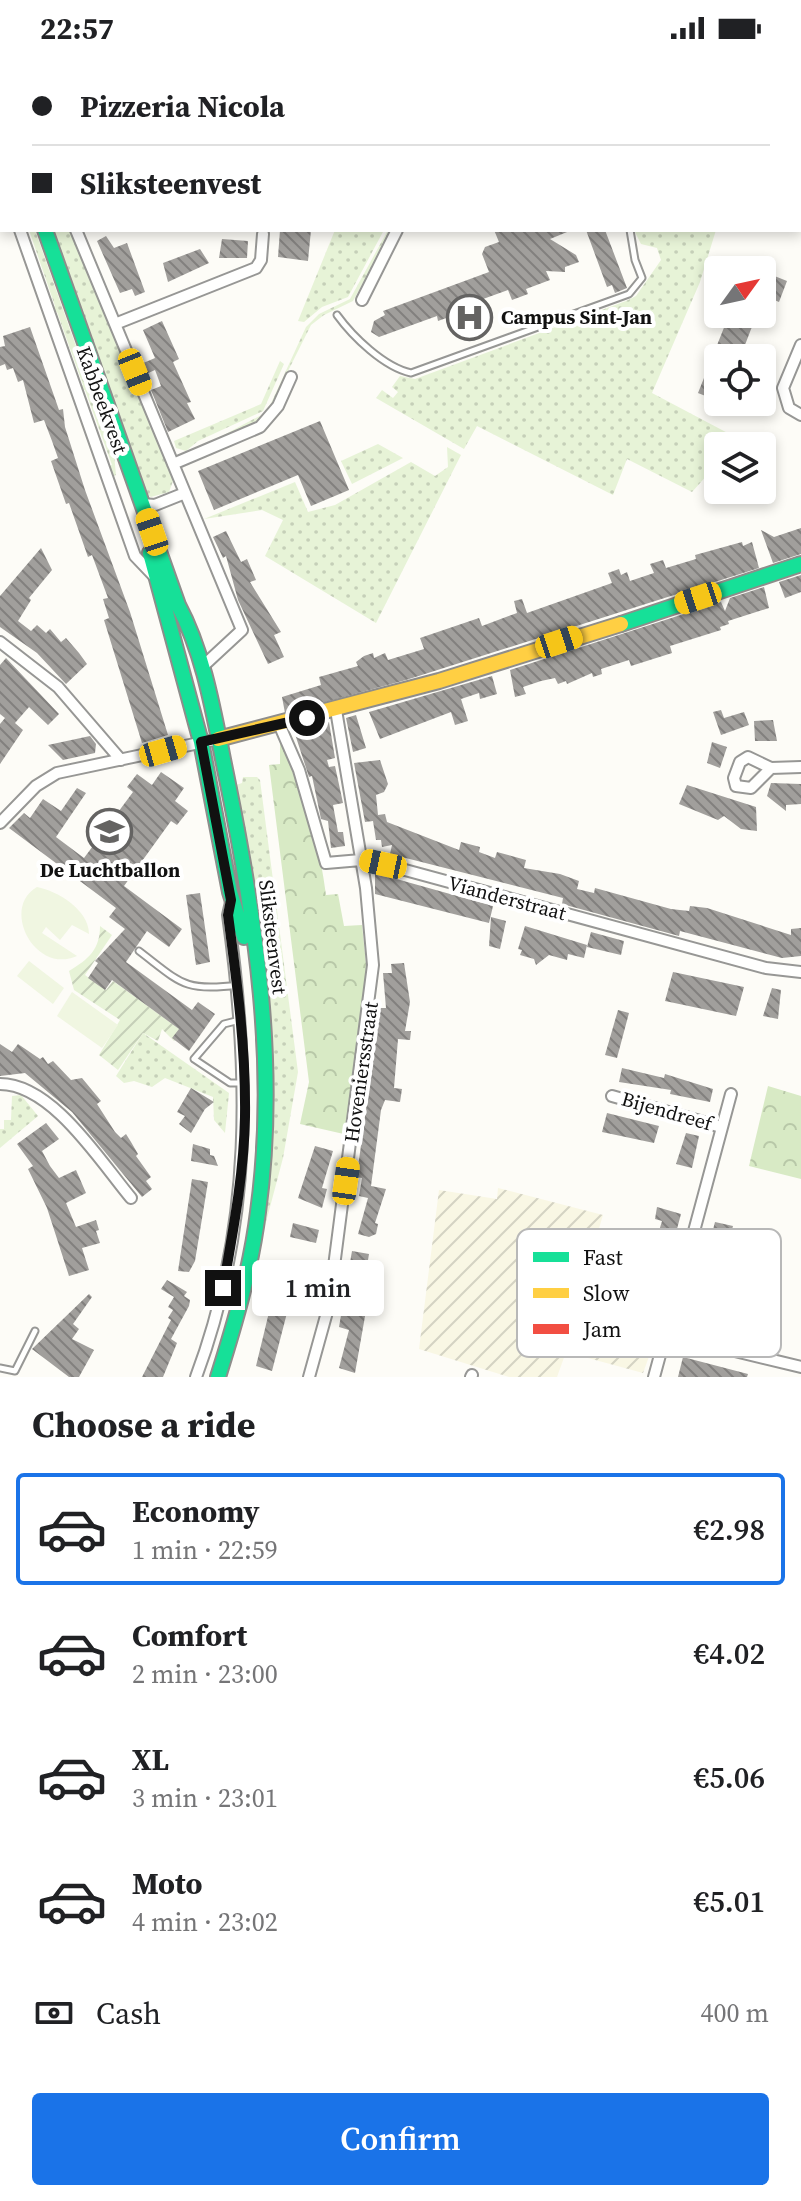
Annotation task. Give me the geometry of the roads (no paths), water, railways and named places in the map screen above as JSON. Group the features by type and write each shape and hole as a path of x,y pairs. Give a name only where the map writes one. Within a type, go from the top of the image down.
{"main road":[{"name":"Kabbeekvest","path":"39,232 136,506 201,742"},
{"name":"Kabbeekvest","path":"46,232 178,605 192,631 218,739"},
{"path":"218,739 336,710 801,564"},
{"name":"Sliksteenvest","path":"218,739 248,890 264,1037 266,1120 253,1244 218,1377"},
{"name":"Sliksteenvest","path":"201,742 231,900 240,918 252,987 259,1113 252,1210 232,1308 211,1377"}],"street":[{"name":"Kabbeekvest","path":"21,232 135,556 155,577"},
{"name":"Kabbeekvest","path":"77,232 242,630 201,668"},
{"path":"362,300 396,232"},
{"path":"115,324 256,268 261,260 263,234"},
{"path":"801,345 783,388 789,408 801,415"},
{"path":"173,464 260,427 278,406 291,377"},
{"path":"142,504 155,505 185,493"},
{"path":"0,642 58,687 121,760"},
{"path":"279,724 299,770 326,863 361,860 336,710"},
{"path":"0,823 36,786 57,773 218,739"},
{"path":"771,768 801,767"},
{"name":"Vianderstraat","path":"361,860 766,968 801,972"},
{"name":"Hoveniersstraat","path":"309,1377 329,1305 372,997 373,965 361,860"},
{"name":"Sliksteenvest","path":"196,1377 223,1288 237,1208 245,1083 238,985 228,915 231,900"},
{"path":"0,1084 24,1087 58,1112 131,1198"},
{"path":"694,1229 731,1094"},
{"name":"Bijendreef","path":"612,1096 721,1127"},
{"path":"223,1288 232,1308"},
{"path":"654,1377 659,1357"},
{"path":"760,1357 801,1367"}],"lane":[{"path":"337,315 348,330 399,371 411,373 629,294 642,278 630,232"},
{"path":"139,951 178,981 195,989 238,985"},
{"path":"241,1019 224,1024 194,1059 230,1083 245,1083"},
{"path":"0,1368 16,1374 35,1331"}],"place":[{"name":"Campus Sint-Jan","path":"470,317"},
{"name":"De Luchtballon","path":"110,831"}]}
